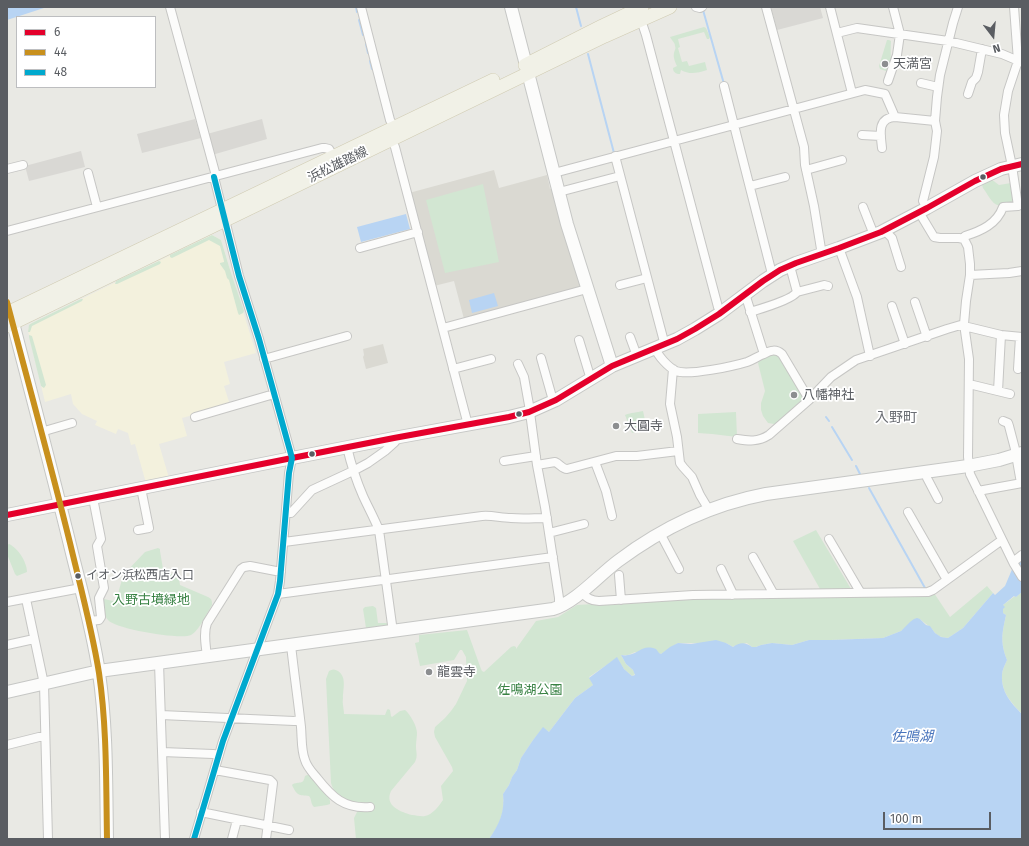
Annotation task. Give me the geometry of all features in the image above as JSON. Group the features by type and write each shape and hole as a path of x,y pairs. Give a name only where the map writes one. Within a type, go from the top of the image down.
{"main road":[{"name":"浜松雄踏線","path":"9,315 224,215 527,68 602,26 641,10 670,7"},
{"name":"浜松雄踏線","path":"224,215 333,156 392,133"}],"street":[{"path":"170,7 215,176 239,276 292,458 289,473 284,542 278,594 223,740 194,839"},
{"path":"361,7 390,120 395,147 468,425"},
{"path":"511,7 570,236 612,366"},
{"path":"696,7 702,7"},
{"path":"766,7 804,147 806,170 822,254"},
{"path":"830,7 852,93"},
{"path":"888,81 897,55 900,34 893,7"},
{"path":"958,7 948,41 938,87 934,121 937,131 934,157 923,201 923,210 933,235 936,238 964,239"},
{"path":"964,239 965,236 984,228 996,220 1001,214 1003,207 1018,206 1017,165 1005,133 1004,111 1008,91 1020,62 1014,7"},
{"path":"641,10 646,35 674,141 718,307 721,312"},
{"path":"837,33 857,28 948,41 1002,54 1020,62"},
{"path":"968,94 972,82 976,78 978,72 982,49"},
{"path":"921,83 938,87"},
{"path":"724,86 773,274"},
{"path":"554,173 865,90 885,94 894,117"},
{"path":"882,148 882,123 885,119 894,117 934,121"},
{"path":"862,135 881,136"},
{"path":"7,231 325,148 329,149 333,156"},
{"path":"615,156 663,338 657,354 673,369 680,372 685,372 717,369 748,362 773,350 778,351 782,354 809,399"},
{"path":"806,170 842,160"},
{"path":"7,169 23,165"},
{"path":"7,516 60,504 530,412 554,400 612,366 695,330 773,274 790,266 886,230 974,181 992,173 1017,165"},
{"path":"88,172 97,207"},
{"path":"559,192 620,176"},
{"path":"750,186 785,177"},
{"path":"863,207 874,235"},
{"path":"886,230 892,238 900,267"},
{"path":"360,248 418,232"},
{"path":"964,239 970,255 970,275 964,326 969,359 970,474 1022,577"},
{"path":"839,248 857,297 870,356"},
{"path":"790,266 797,292"},
{"path":"970,275 1022,271"},
{"path":"620,285 647,278"},
{"path":"750,312 795,295 797,292 824,285 828,286"},
{"path":"442,328 587,289"},
{"path":"743,295 747,300 764,354"},
{"path":"915,302 926,337"},
{"path":"892,306 905,344"},
{"path":"9,315 60,504 89,621 99,671 105,744 107,839"},
{"path":"737,439 752,441 769,435 832,377 856,360 947,329 964,326 1001,335 1021,337 1018,369"},
{"path":"998,391 1001,335"},
{"path":"264,359 346,336"},
{"path":"630,337 637,356"},
{"path":"579,340 589,373 592,378"},
{"path":"541,358 554,400"},
{"path":"453,369 491,359"},
{"path":"518,364 524,377 530,412 536,460 553,557 559,607"},
{"path":"673,369 670,404 677,437 680,463 692,477 709,510"},
{"path":"969,385 1010,394"},
{"path":"195,417 274,394"},
{"path":"978,491 1022,483 1019,454 1008,423 1003,421"},
{"path":"41,432 72,423"},
{"path":"286,512 291,513 312,490 377,458 395,442 394,438"},
{"path":"347,447 353,471 379,530 392,632"},
{"path":"504,461 536,460 555,462 564,469 568,469 616,456 637,456 678,451"},
{"path":"7,692 99,671 546,611 566,604 602,573 660,533 709,510 764,494 969,466 995,461 1019,454"},
{"path":"595,462 606,491 612,516"},
{"path":"927,472 927,478 938,499"},
{"path":"138,530 149,528 141,488"},
{"path":"89,621 99,620 101,617 98,598 104,588 97,546 101,539 93,498"},
{"path":"908,512 947,580"},
{"path":"284,542 482,516 514,519 547,518"},
{"path":"549,533 584,524"},
{"path":"660,533 679,569"},
{"path":"829,539 859,590 859,593"},
{"path":"581,592 589,599 594,601 693,596 928,592 933,590 1002,540"},
{"path":"1014,563 1022,555"},
{"path":"278,594 553,557"},
{"path":"753,557 773,594"},
{"path":"207,657 204,634 207,623 241,569 250,566 281,572"},
{"path":"721,569 732,595"},
{"path":"619,575 621,600"},
{"path":"7,602 81,588"},
{"path":"26,599 44,684 48,839"},
{"path":"7,645 34,639"},
{"path":"291,645 304,760 325,788 338,800 353,806 370,807"},
{"path":"159,663 165,839"},
{"path":"161,715 294,721 300,720"},
{"path":"7,744 45,737"},
{"path":"162,752 219,755"},
{"path":"215,770 270,780 273,783 266,839"},
{"path":"202,812 289,830"},
{"path":"232,839 237,820"}],"shaded area":[{"path":"771,7 820,7 823,18 777,30"},
{"path":"195,119 201,138 142,153 137,134"},
{"path":"262,119 267,139 212,155 207,134"},
{"path":"81,151 85,167 29,181 25,166"},
{"path":"494,170 499,188 547,175 550,189 553,188 583,288 464,319 454,281 434,286 409,193"},
{"path":"212,235 221,240 256,353 224,362 230,384 224,386 230,405 182,418 187,436 159,444 169,478 146,483 135,444 131,445 128,433 118,429 116,434 95,425 97,421 82,414 73,404 71,394 45,402 28,331 30,324"},
{"path":"383,344 388,363 366,369 363,349"}],"green space":[{"path":"704,27 706,28 710,37 709,39 707,39 704,32 678,39 680,47 678,48 682,62 687,61 689,66 705,62 707,70 687,73 681,70 680,74 676,73 673,68 677,66 674,56 675,47 670,37"},
{"path":"887,40 891,41 891,59 889,70 886,71 880,69 879,66"},
{"path":"991,179 999,185 1011,183 1013,201 1002,206 995,204 992,201 982,185 983,182"},
{"path":"483,184 499,262 445,273 426,200"},
{"path":"212,235 221,240 244,311 239,315 229,280 220,264 224,261 220,246 209,240 172,258 170,257 170,255"},
{"path":"159,261 161,262 160,264 115,284 116,281"},
{"path":"83,299 82,301 32,326 30,332 28,332 29,325 32,323"},
{"path":"29,335 32,336 46,385 44,388 41,386"},
{"path":"777,353 804,398 804,401 778,424 774,424 768,423 761,410 761,403 765,391 758,363 764,357"},
{"path":"643,411 645,429 632,433 625,415"},
{"path":"736,412 737,437 698,433 698,414"},
{"path":"816,530 851,589 820,589 793,541"},
{"path":"9,544 16,549 21,556 27,568 27,572 17,576 15,574 7,554 7,545"},
{"name":"入野古墳緑地","path":"158,548 160,549 163,569 177,577 180,585 212,600 212,605 203,622 191,635 175,636 148,633 113,623 108,620 106,616 104,599 113,601 117,600 123,576 126,572 145,552"},
{"name":"佐鳴湖公園","path":"987,586 993,593 963,628 948,638 938,635 920,619 901,631 883,638 809,640 792,645 772,643 756,647 752,647 747,643 733,647 726,643 678,643 661,654 635,652 628,655 621,655 626,664 635,674 632,676 624,669 617,658 589,677 593,685 575,698 549,732 543,728 521,758 517,770 503,794 501,818 489,839 356,839 354,818 358,810 340,796 332,787 326,679 329,671 337,670 343,676 344,680 344,714 385,715 388,709 390,710 392,717 400,711 405,710 415,724 417,730 417,756 415,762 391,791 389,796 390,801 395,808 412,815 423,816 433,812 443,800 441,786 453,771 435,737 434,732 435,727 445,718 456,704 467,681 466,657 462,650 460,650 454,660 420,666 415,643 419,642 419,635 467,630 481,669 484,672 511,647 514,646 516,649 536,621 558,617 577,605 693,598 814,598 816,596 934,593 950,617"},
{"path":"1022,592 1022,714 1005,692 1002,675 1007,660 1003,642 1006,615 1003,613 1003,605"},
{"path":"373,606 376,608 378,623 388,623 388,625 366,628 363,609 365,607"},
{"path":"307,775 310,775 329,798 330,804 314,807 309,796 301,795 295,791 292,785 302,782"}],"water":[{"path":"7,7 47,7 16,16 7,20"},
{"path":"406,214 410,229 361,242 357,227"},
{"path":"494,293 498,306 472,313 469,300"},
{"name":"佐鳴湖","path":"1022,560 1022,592 1016,597 1014,596 1003,605 1005,607 1003,609 1003,613 1006,615 1003,642 1007,660 1003,669 1002,681 1008,697 1022,714 1022,839 489,839 496,829 502,812 503,794 517,770 521,758 533,740 543,727 549,732 575,698 593,685 589,678 617,657 624,669 632,676 635,675 633,670 626,664 621,655 632,654 644,648 656,649 661,654 678,643 691,644 716,640 733,647 742,643 756,647 772,643 792,645 809,640 883,638 901,631 910,622 917,618 926,625 930,626 935,633 941,637 948,638 963,628 993,593 995,595 1005,586 1013,567"}],"waterway":[{"path":"356,7 357,12"},
{"path":"576,7 581,26"},
{"path":"703,10 724,84"},
{"path":"359,20 363,35"},
{"path":"366,44 368,53"},
{"path":"588,54 614,153"},
{"path":"370,61 372,69"},
{"path":"826,417 829,421"},
{"path":"832,427 852,460"},
{"path":"856,466 860,474"},
{"path":"869,488 925,588"}],"transit line":[{"name":"6","path":"7,515 529,412 556,400 612,366 677,339 695,329 719,314 780,270 881,232 975,181 1001,169 1022,164"},
{"name":"48","path":"194,839 223,741 278,594 289,473 292,458 259,339 239,276 214,177"},
{"name":"44","path":"7,302 86,607 99,673 105,735 107,839"}],"place":[{"name":"天満宮","path":"885,64"},
{"name":"八幡神社","path":"794,395"},
{"name":"大圓寺","path":"616,426"},
{"name":"イオン浜松西店入口","path":"78,576"},
{"name":"龍雲寺","path":"429,672"}],"district":[{"name":"入野町","path":"896,418"}]}
